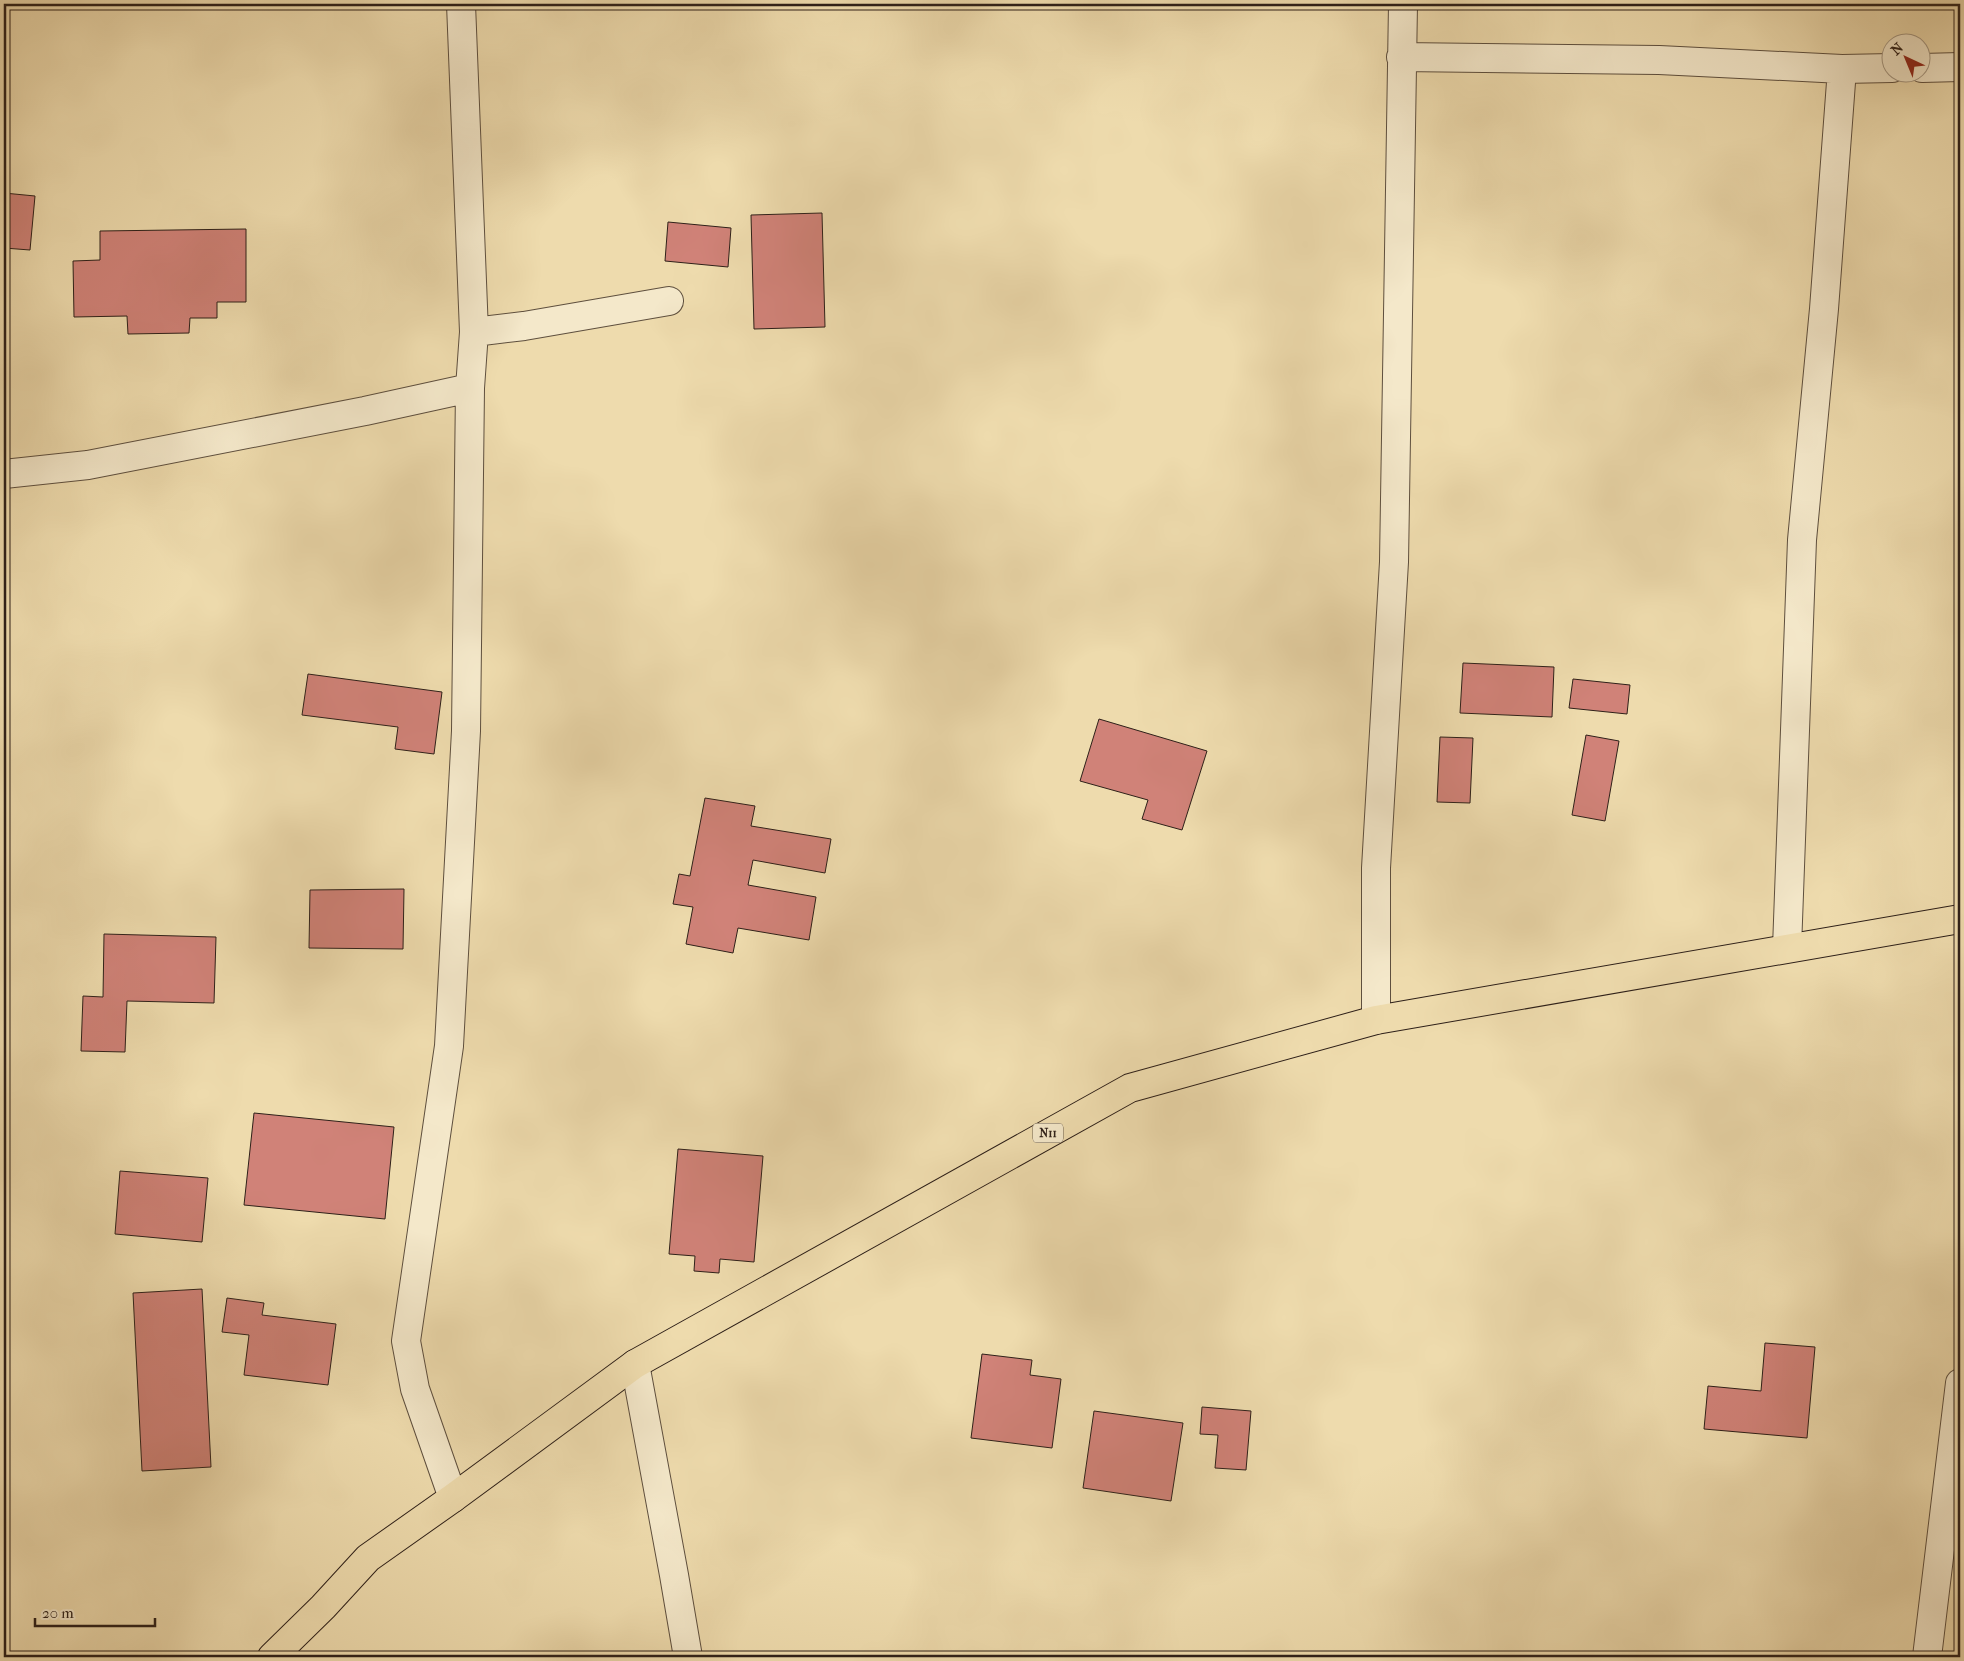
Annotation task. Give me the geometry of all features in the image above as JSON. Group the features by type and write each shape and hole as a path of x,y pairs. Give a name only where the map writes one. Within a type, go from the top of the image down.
{"highway":[{"name":"N11","path":"272,1657 368,1558 635,1364 1130,1088 1376,1020 1960,918"}],"street":[{"path":"453,1498 415,1389 406,1341 449,1046 466,731 470,388 474,332 461,4"},
{"path":"1376,1020 1376,868 1394,562 1403,4"},
{"path":"1401,57 1658,60 1842,69 1882,68"},
{"path":"1932,68 1960,67"},
{"path":"1787,948 1802,540 1824,309 1842,69"},
{"path":"474,332 524,326 669,301"},
{"path":"4,474 88,465 364,411 470,388"},
{"path":"635,1364 688,1657"},
{"path":"1926,1657 1960,1383"}],"building":[{"path":"4,193 35,196 30,250 4,248"},
{"path":"822,213 825,327 754,329 751,215"},
{"path":"668,222 731,228 728,267 665,261"},
{"path":"246,229 246,302 217,302 217,318 190,318 189,333 128,334 127,316 74,317 73,261 100,260 100,231"},
{"path":"1463,663 1554,667 1552,717 1460,713"},
{"path":"308,674 442,692 434,754 395,749 398,727 302,715"},
{"path":"1573,679 1630,685 1627,714 1569,708"},
{"path":"1099,719 1207,751 1182,830 1142,819 1148,800 1080,781"},
{"path":"1586,735 1619,741 1605,821 1572,815"},
{"path":"1440,737 1473,738 1470,803 1437,802"},
{"path":"705,798 755,806 751,826 831,839 825,873 753,860 748,885 816,897 809,940 738,928 733,953 686,944 693,907 673,904 679,874 690,876"},
{"path":"404,889 403,949 309,948 310,890"},
{"path":"104,934 216,937 214,1003 127,1001 125,1052 81,1051 83,996 103,997"},
{"path":"254,1113 394,1127 385,1219 244,1205"},
{"path":"678,1149 763,1156 754,1262 720,1259 719,1273 694,1271 695,1256 669,1254"},
{"path":"120,1171 208,1178 202,1242 115,1234"},
{"path":"202,1289 211,1467 142,1471 133,1293"},
{"path":"227,1298 264,1303 262,1315 336,1324 328,1385 244,1375 249,1335 222,1332"},
{"path":"1765,1343 1815,1347 1807,1438 1704,1429 1708,1386 1761,1391"},
{"path":"982,1354 1032,1360 1030,1375 1061,1379 1052,1448 971,1438"},
{"path":"1202,1407 1251,1411 1246,1470 1215,1468 1218,1435 1200,1434"},
{"path":"1094,1411 1183,1423 1171,1501 1083,1488"}]}
